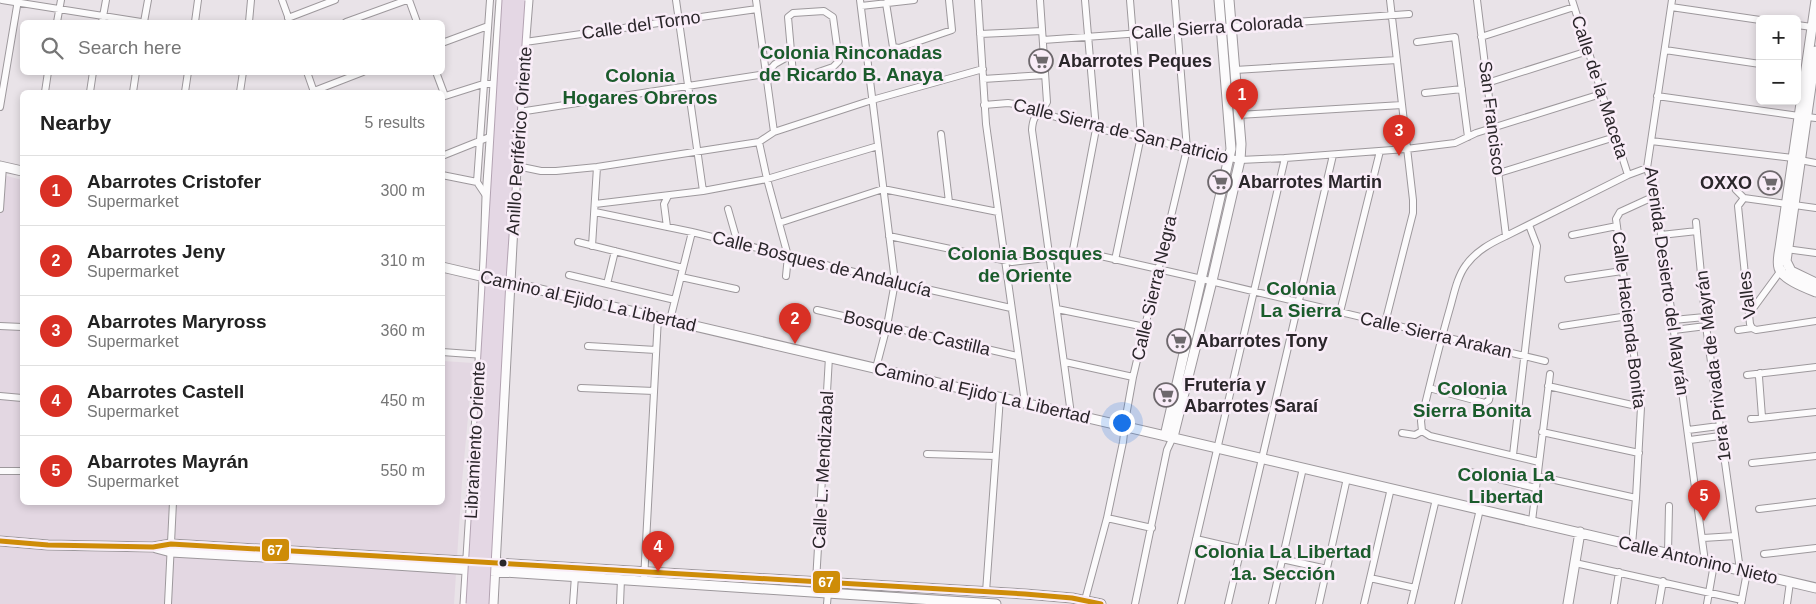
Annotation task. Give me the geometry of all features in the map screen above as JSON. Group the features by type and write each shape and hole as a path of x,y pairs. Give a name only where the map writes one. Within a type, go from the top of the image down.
{"highway":[{"name":"Anillo Periférico Oriente","path":"496,279 508,0"},
{"name":"Anillo Periférico Oriente","path":"496,279 519,0"},
{"name":"Libramiento Oriente","path":"472,604 496,279"},
{"name":"Libramiento Oriente","path":"483,604 496,279"}],"street":[{"path":"2,0 116,20"},
{"path":"57,20 61,0"},
{"path":"102,19 106,0"},
{"path":"143,20 148,0"},
{"path":"195,20 198,0"},
{"path":"249,20 251,0"},
{"path":"282,0 289,20 335,0"},
{"path":"352,20 408,0 416,20"},
{"path":"487,197 477,182 490,0"},
{"name":"Anillo Periférico Oriente","path":"501,0 487,197 486,258 496,279 511,260 528,0"},
{"path":"676,0 703,191"},
{"path":"756,0 774,132"},
{"path":"876,368 887,326 895,282 861,3 914,0"},
{"path":"886,3 893,47 899,48 952,30 949,0"},
{"path":"978,0 984,105 1017,356 1025,403"},
{"path":"1040,0 1047,102 1044,108 1032,120 1032,130 1071,414"},
{"path":"1072,255 1096,128 1085,0"},
{"path":"1115,260 1141,136 1130,0"},
{"path":"1175,0 1178,30"},
{"path":"1135,604 1202,279 1230,159 1231,142 1219,0"},
{"path":"1169,436 1212,281 1240,160 1241,151 1229,0"},
{"path":"1385,323 1413,213 1390,0"},
{"name":"San Francisco","path":"1477,0 1506,236"},
{"path":"1816,0 1808,71 1807,117 1794,172 1783,268 1785,277 1816,292"},
{"path":"0,107 18,2"},
{"path":"1672,3 1756,19"},
{"name":"Avenida Desierto del Mayrán","path":"1672,3 1648,168 1661,234 1703,538 1709,563 1707,604"},
{"path":"1482,37 1573,4"},
{"name":"Calle de la Maceta","path":"1573,4 1628,175"},
{"name":"Calle del Torno","path":"525,42 757,9"},
{"path":"824,11 833,17 839,61 836,65 801,78 796,77 793,74 791,54 788,17 793,13 824,11"},
{"name":"Calle Sierra Colorada","path":"1043,40 1410,14"},
{"path":"445,42 488,26"},
{"path":"1801,26 1812,27"},
{"name":"Calle Sierra Negra","path":"1084,603 1107,518 1123,442 1133,377 1187,150 1178,30"},
{"path":"980,34 1042,31"},
{"path":"1417,42 1455,38 1468,137"},
{"path":"837,49 867,53"},
{"path":"1665,50 1756,63"},
{"path":"1488,82 1588,51"},
{"path":"1808,71 1816,51"},
{"path":"520,112 766,74 775,64 791,54"},
{"path":"1235,70 1396,60"},
{"path":"517,166 541,171 597,167 759,142 774,132 872,100 983,69"},
{"path":"45,90 48,75"},
{"path":"90,90 93,75"},
{"path":"133,90 136,75"},
{"path":"185,90 188,75"},
{"path":"240,90 243,75"},
{"path":"308,75 313,90"},
{"path":"319,90 356,75"},
{"path":"437,75 442,90"},
{"path":"984,79 1045,75"},
{"path":"445,97 483,84 495,84"},
{"path":"1425,93 1462,89"},
{"name":"Calle Sierra de San Patricio","path":"984,105 1015,103 1096,128 1141,136 1187,150 1240,160 1333,155 1455,143 1476,133 1601,94"},
{"path":"1657,96 1807,117"},
{"path":"1238,115 1402,105"},
{"path":"941,134 949,202"},
{"path":"445,155 492,136"},
{"path":"1499,173 1615,137"},
{"path":"1651,141 1816,163"},
{"path":"759,142 788,256 786,276"},
{"path":"595,204 703,191 767,179 878,146"},
{"path":"1340,312 1380,151"},
{"path":"1228,604 1333,155"},
{"path":"1180,604 1285,158"},
{"path":"0,209 1,166 20,171"},
{"path":"592,246 597,167"},
{"path":"1422,431 1421,421 1441,337 1459,277 1474,255 1490,244 1628,175 1648,168"},
{"path":"445,176 477,182"},
{"path":"779,223 883,189 998,212"},
{"path":"1736,190 1744,198 1816,208"},
{"path":"667,227 664,204 668,196"},
{"name":"Calle Hacienda Bonita","path":"1632,544 1641,407 1622,271 1617,214 1655,196"},
{"name":"Valles","path":"1744,198 1738,206 1752,328 1756,330 1816,322"},
{"path":"728,209 738,244"},
{"name":"Calle Bosques de Andalucía","path":"595,212 692,232 895,282 1011,308"},
{"name":"1era Privada de Mayrán","path":"1696,222 1706,326 1720,436 1734,536 1743,571"},
{"path":"1513,455 1537,246 1529,225"},
{"path":"1572,235 1617,226"},
{"path":"1661,234 1697,231"},
{"path":"670,320 692,232"},
{"name":"Calle Sierra Arakan","path":"889,236 1004,261 1021,262 1092,254 1545,361"},
{"path":"578,242 683,268"},
{"path":"1784,248 1816,253"},
{"path":"607,284 615,252"},
{"path":"486,258 488,262 498,266 511,260"},
{"name":"Camino al Ejido La Libertad","path":"445,268 1580,532"},
{"path":"1749,314 1783,268"},
{"path":"1783,268 1816,283"},
{"path":"1568,279 1622,271"},
{"path":"569,275 675,300"},
{"path":"681,277 736,289"},
{"name":"Libramiento Oriente","path":"466,604 480,355 496,279"},
{"name":"Libramiento Oriente","path":"493,604 506,355 496,279"},
{"path":"1057,309 1145,327"},
{"name":"Bosque de Castilla","path":"817,310 1017,356"},
{"path":"1562,326 1628,316"},
{"path":"1673,320 1705,316"},
{"path":"644,576 658,317"},
{"path":"0,326 20,327"},
{"path":"1674,330 1706,326"},
{"path":"1738,330 1752,328"},
{"path":"588,346 656,350"},
{"path":"445,352 506,355"},
{"name":"Calle L. Mendizabal","path":"816,582 829,357"},
{"path":"1064,362 1133,377"},
{"path":"1747,375 1816,367"},
{"path":"1532,521 1550,374"},
{"path":"1760,374 1762,417"},
{"path":"479,383 495,379 499,381 504,389"},
{"path":"1429,388 1485,403 1489,400 1490,395 1487,391 1463,386 1459,388 1456,394"},
{"path":"1548,386 1641,407"},
{"path":"581,388 654,391"},
{"path":"0,396 20,398"},
{"path":"986,592 1000,397"},
{"path":"1751,419 1816,412"},
{"path":"1688,430 1719,426"},
{"path":"1422,431 1430,436 1539,462"},
{"path":"1402,433 1415,435 1422,431"},
{"path":"1542,432 1639,453"},
{"path":"1690,440 1720,436"},
{"path":"927,454 995,456"},
{"path":"1752,463 1816,456"},
{"path":"1272,604 1304,468"},
{"path":"0,470 20,471"},
{"path":"1470,472 1536,488"},
{"path":"1537,476 1636,498"},
{"path":"1319,604 1347,478"},
{"path":"1364,604 1391,488"},
{"path":"1411,604 1436,499"},
{"path":"1759,509 1816,502"},
{"path":"168,604 173,505"},
{"path":"1668,553 1669,506"},
{"path":"1458,604 1480,509"},
{"path":"1107,518 1152,528"},
{"path":"471,519 476,530 485,532 493,529 497,521"},
{"path":"1568,604 1580,532"},
{"name":"Calle Antonino Nieto","path":"1580,532 1816,588"},
{"path":"1703,538 1734,536"},
{"path":"1196,539 1240,549"},
{"path":"0,541 153,547 333,561 494,567 726,581 816,582 1062,597 1084,603 1101,604"},
{"path":"1764,554 1816,548"},
{"path":"1282,559 1327,569"},
{"path":"1575,563 1663,581 1742,602 1743,571"},
{"path":"494,567 621,579 644,576"},
{"path":"1614,604 1619,572"},
{"path":"573,604 575,576"},
{"path":"1370,578 1415,588"},
{"path":"620,604 621,579"},
{"path":"726,581 828,593 996,604"},
{"path":"1659,604 1663,581"},
{"path":"1786,604 1790,582"},
{"path":"827,604 828,593"},
{"path":"466,604 480,599 489,604"}],"shaded area":[{"path":"0,174 20,179 20,505 445,505 445,361 473,363 462,482 454,604 0,604"}],"transit line":[{"name":"67","path":"0,541 48,545 153,547 171,544 1025,594 1072,598 1101,604"}],"place":[{"name":"Abarrotes Peques","path":"1041,61"},
{"name":"Abarrotes Cristofer","path":"1242,120"},
{"name":"Abarrotes Maryross","path":"1399,156"},
{"name":"Abarrotes Martin","path":"1220,182"},
{"name":"OXXO","path":"1770,183"},
{"name":"Abarrotes Tony","path":"1179,341"},
{"name":"Abarrotes Jeny","path":"795,344"},
{"name":"Frutería y Abarrotes Saraí","path":"1166,395"},
{"name":"Abarrotes Mayrán","path":"1704,521"},
{"name":"Abarrotes Castell","path":"658,572"}],"district":[{"name":"Colonia Rinconadas de Ricardo B. Anaya","path":"851,63"},
{"name":"Colonia Hogares Obreros","path":"640,86"},
{"name":"Colonia Bosques de Oriente","path":"1025,264"},
{"name":"Colonia La Sierra","path":"1301,299"},
{"name":"Colonia Sierra Bonita","path":"1472,399"},
{"name":"Colonia La Libertad","path":"1506,485"},
{"name":"Colonia La Libertad 1a. Sección","path":"1283,562"}]}
